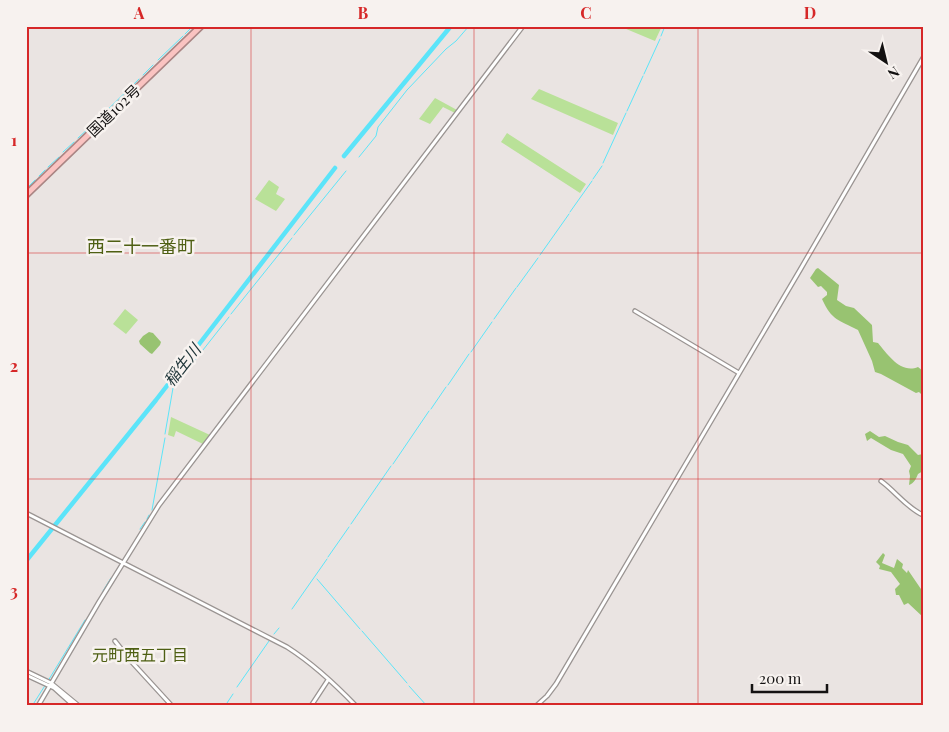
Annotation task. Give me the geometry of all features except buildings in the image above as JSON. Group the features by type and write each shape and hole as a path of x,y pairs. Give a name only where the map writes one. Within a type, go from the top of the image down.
{"highway":[{"name":"国道102号","path":"26,195 201,26"}],"street":[{"path":"38,706 99,602 166,495 523,26"},
{"path":"536,706 556,684 923,58"},
{"path":"635,312 738,373"},
{"path":"881,480 892,488 916,512 923,515"},
{"path":"26,513 287,647 300,656 356,706"},
{"path":"115,641 172,706"},
{"path":"26,673 51,684 79,706"},
{"path":"311,706 328,680"},
{"path":"51,684 74,706"}],"green space":[{"path":"619,26 662,26 655,41"},
{"path":"539,89 618,123 613,135 531,99"},
{"path":"435,98 457,110 455,113 443,107 430,124 419,119"},
{"path":"507,133 586,184 580,193 501,142"},
{"path":"269,180 279,187 276,194 285,199 276,211 255,199"},
{"path":"818,268 839,285 837,300 846,306 854,308 872,325 873,342 878,343 901,366 906,368 918,367 923,371 923,396 919,392 916,393 875,372 858,330 841,322 829,312 822,299 827,295 827,292 821,286 818,287 810,278"},
{"path":"125,309 138,320 126,334 113,324"},
{"path":"149,332 153,333 161,342 152,354 139,341"},
{"path":"171,417 210,435 203,444 176,431 174,437 168,435"},
{"path":"870,431 879,437 885,436 908,445 918,455 923,454 923,471 918,474 912,483 909,485 911,466 903,454 891,450 871,438 867,441 865,434"},
{"path":"883,553 885,555 882,563 894,568 897,559 903,564 902,568 907,573 908,570 923,592 923,617 908,603 904,605 899,595 896,595 895,589 900,584 891,572 879,569 880,566 876,562"}],"waterway":[{"path":"185,34 193,26"},
{"name":"稲生川","path":"344,156 451,26"},
{"path":"359,157 376,136 378,127 407,90 469,26"},
{"path":"661,36 665,26"},
{"path":"158,60 183,36"},
{"path":"644,74 660,39"},
{"path":"143,75 153,65"},
{"path":"627,111 643,76"},
{"path":"93,124 139,79"},
{"path":"603,163 626,113"},
{"path":"78,138 90,127"},
{"path":"63,152 74,142"},
{"path":"48,167 59,157"},
{"path":"593,179 602,166"},
{"name":"稲生川","path":"26,561 156,400 335,168"},
{"path":"39,176 45,170"},
{"path":"294,235 346,171"},
{"path":"26,189 35,180"},
{"path":"570,212 592,181"},
{"path":"540,255 569,214"},
{"path":"231,314 292,238"},
{"path":"517,287 538,258"},
{"path":"494,319 516,288"},
{"path":"165,434 173,388 229,317"},
{"path":"471,352 492,322"},
{"path":"448,385 469,354"},
{"path":"431,409 446,387"},
{"path":"393,464 429,411"},
{"path":"152,510 165,438"},
{"path":"351,524 391,466"},
{"path":"147,519 149,515"},
{"path":"140,529 145,522"},
{"path":"328,557 349,527"},
{"path":"292,609 327,559"},
{"path":"103,591 111,578"},
{"path":"317,579 360,629"},
{"path":"48,681 85,620"},
{"path":"274,634 279,628"},
{"path":"362,631 407,683"},
{"path":"237,687 269,641"},
{"path":"32,706 46,684"},
{"path":"409,686 427,706"},
{"path":"225,706 233,694"}],"district":[{"name":"西二十一番町","path":"141,247"},
{"name":"元町西五丁目","path":"140,655"}]}
